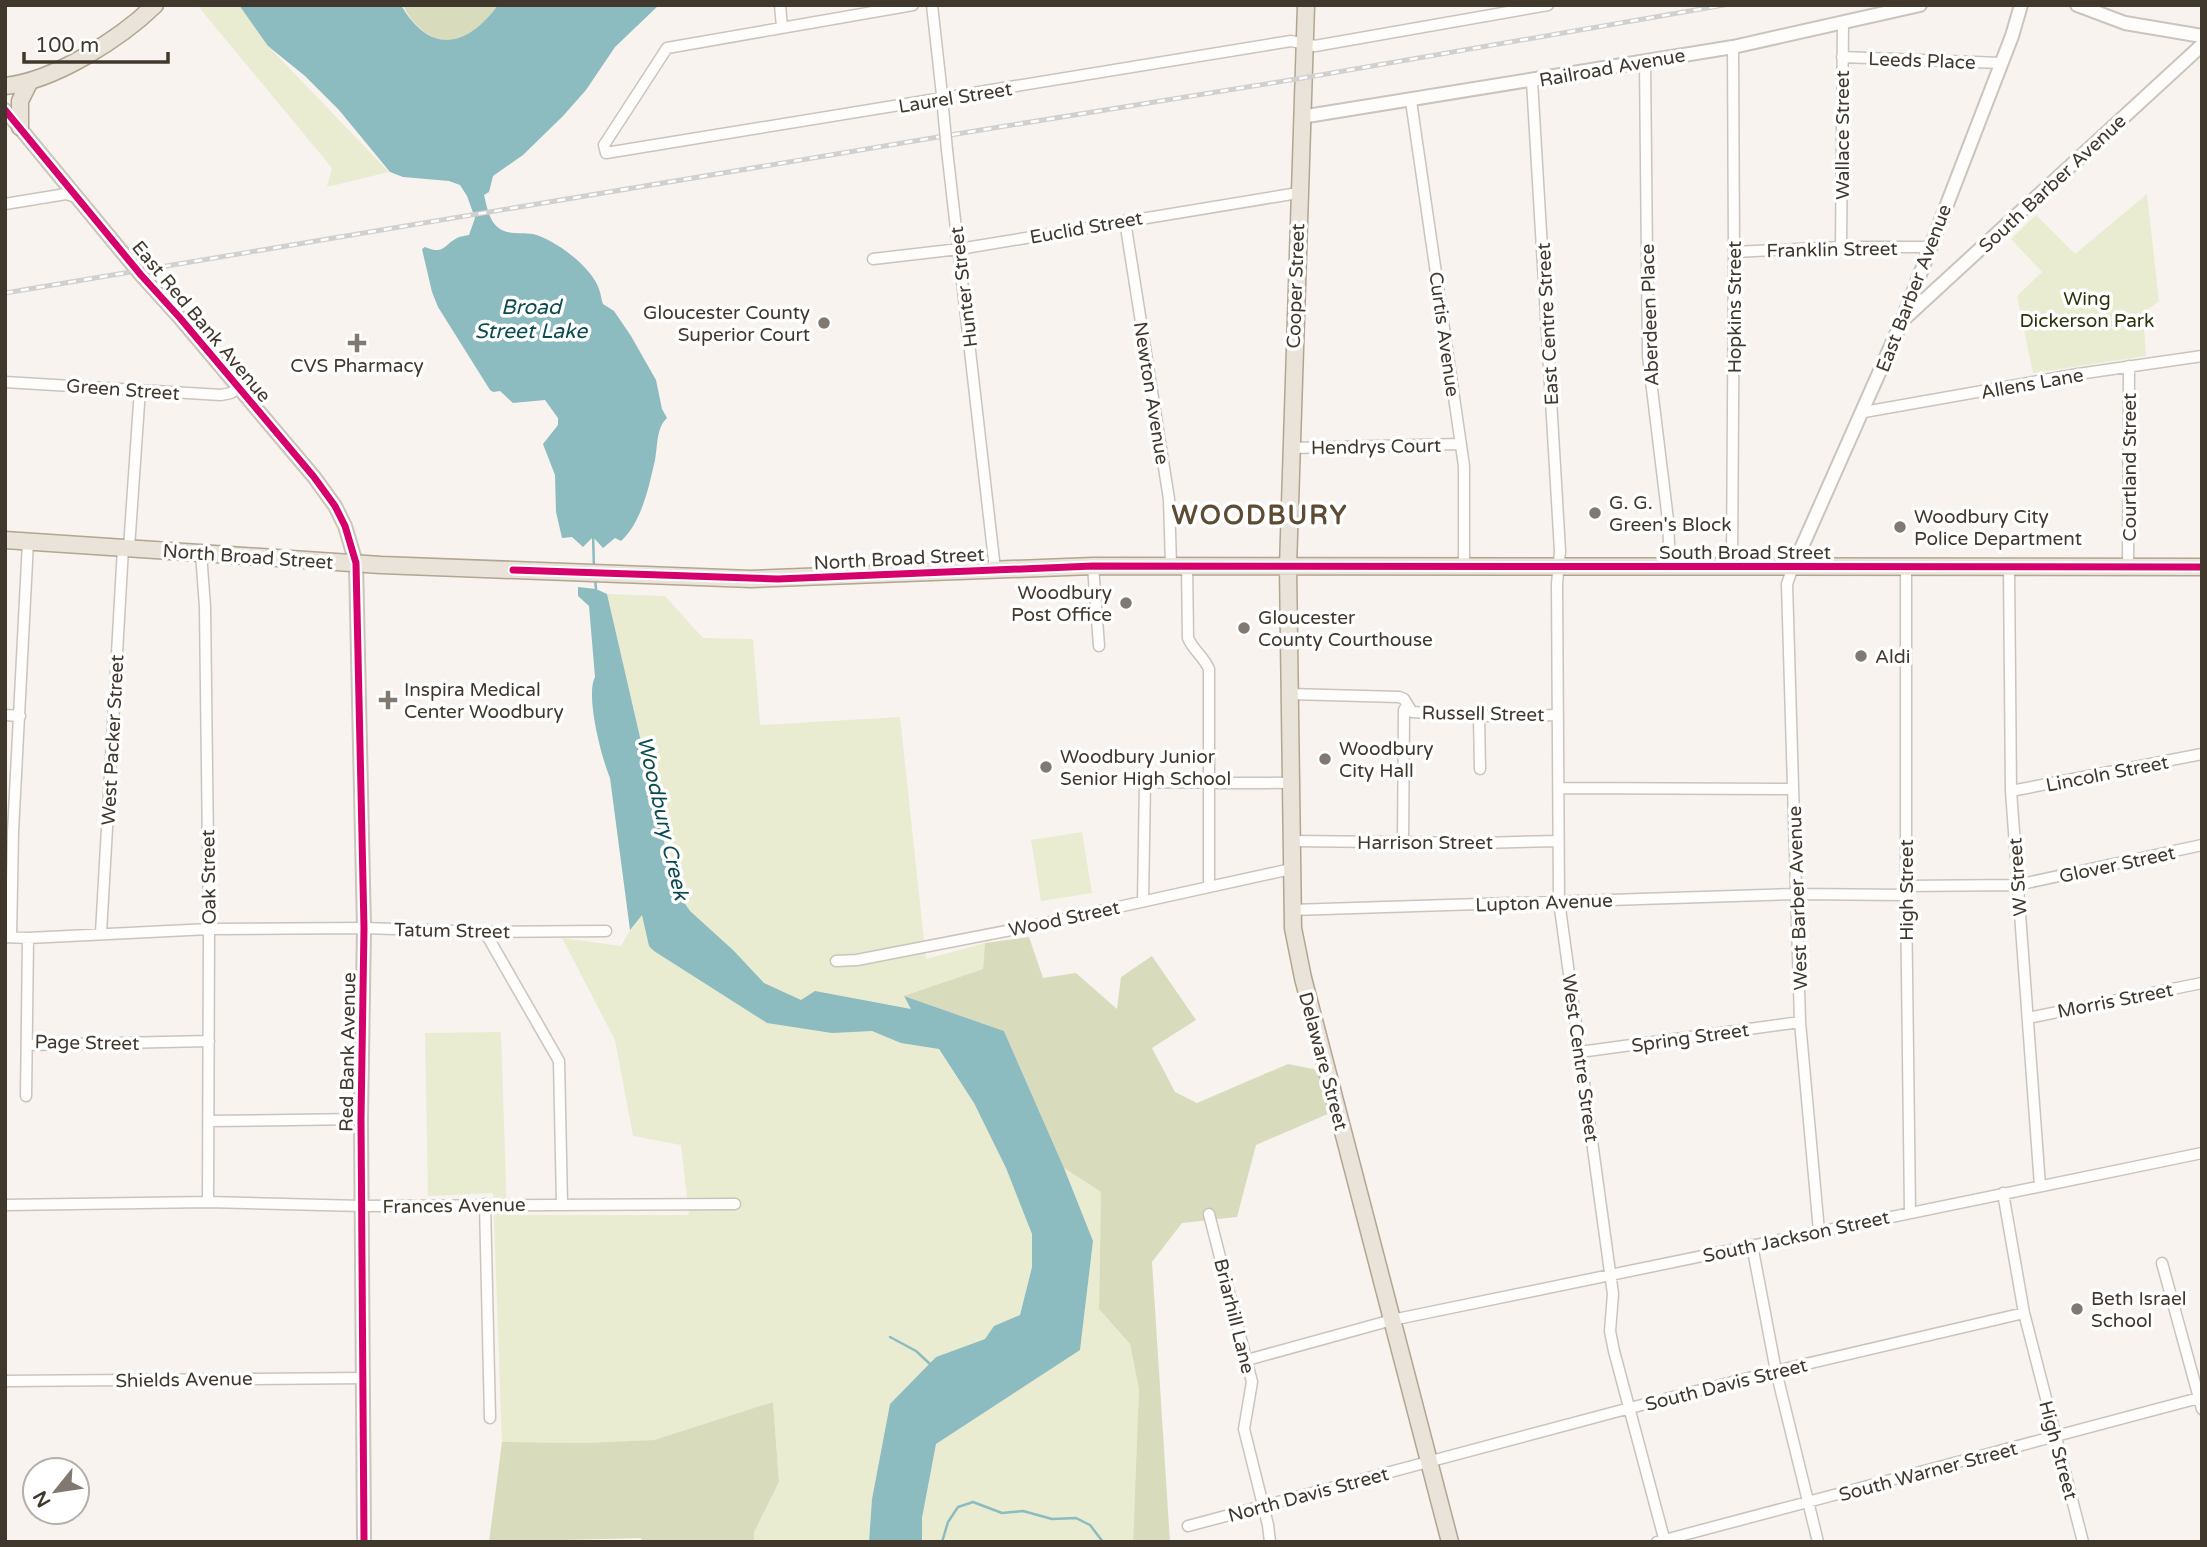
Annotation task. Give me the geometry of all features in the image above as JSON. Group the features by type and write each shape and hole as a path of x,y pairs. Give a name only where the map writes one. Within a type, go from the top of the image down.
{"main road":[{"path":"5,86 30,81 103,46 130,28 155,5"},
{"name":"Cooper Street","path":"1287,567 1306,5"},
{"path":"20,127 20,101 30,81"},
{"name":"North Broad Street","path":"5,540 356,563 778,579 1093,566 1287,567"},
{"name":"South Broad Street","path":"1287,567 2202,567"},
{"name":"Delaware Street","path":"1287,567 1292,910 1296,950 1450,1542"}],"street":[{"path":"780,5 782,27 913,5"},
{"name":"Hunter Street","path":"932,5 996,569"},
{"name":"Laurel Street","path":"782,27 667,48 604,145 606,153 943,103 1291,41 1315,46 1548,5"},
{"name":"Railroad Avenue","path":"1301,117 1732,47 1920,5"},
{"name":"East Barber Avenue","path":"1793,567 1864,412 1902,321 2021,5"},
{"path":"2077,5 2125,23 2202,36"},
{"name":"Wallace Street","path":"1841,247 1843,23"},
{"name":"South Barber Avenue","path":"1902,321 2202,45"},
{"name":"Hopkins Street","path":"1732,47 1732,567"},
{"name":"Leeds Place","path":"1842,57 2001,63"},
{"name":"Aberdeen Place","path":"1645,62 1648,356 1665,492 1670,567"},
{"name":"East Centre Street","path":"1532,81 1559,567"},
{"name":"Curtis Avenue","path":"1410,101 1464,466 1464,567"},
{"name":"East Red Bank Avenue","path":"5,110 141,275 180,317 314,477 335,507 352,545 356,563"},
{"name":"Euclid Street","path":"873,259 959,249 1298,193"},
{"path":"5,204 66,194 80,199"},
{"name":"Newton Avenue","path":"1125,221 1170,499 1188,638 1209,669 1209,887"},
{"name":"Franklin Street","path":"1734,252 1841,247 1929,247"},
{"name":"Allens Lane","path":"1864,412 2202,356"},
{"name":"Courtland Street","path":"2128,567 2130,366"},
{"name":"Green Street","path":"5,382 221,395 238,388"},
{"name":"West Packer Street","path":"101,933 126,548 140,389"},
{"name":"Hendrys Court","path":"1291,448 1461,444"},
{"path":"8,937 28,542"},
{"name":"Oak Street","path":"201,553 205,607 209,929 208,1202"},
{"name":"Red Bank Avenue","path":"356,563 364,928 361,1119 364,1542"},
{"path":"1093,566 1099,646"},
{"name":"West Centre Street","path":"1559,567 1559,901 1613,1294 1610,1331 1662,1541"},
{"name":"West Barber Avenue","path":"1793,567 1787,584 1800,1022 1819,1231"},
{"name":"High Street","path":"1906,568 1910,1212"},
{"name":"W Street","path":"2009,568 2011,791 2040,1186"},
{"name":"Russell Street","path":"1290,694 1399,697 1404,699 1412,712 1479,716 1557,715"},
{"path":"1403,842 1404,710 1407,705"},
{"path":"5,715 20,716"},
{"path":"1479,716 1480,769"},
{"name":"Lincoln Street","path":"2011,791 2202,754"},
{"path":"1143,901 1145,782 1290,783"},
{"path":"1559,788 1793,789"},
{"name":"Harrison Street","path":"1291,841 1559,841"},
{"name":"Glover Street","path":"1797,894 2017,885 2202,845"},
{"name":"Wood Street","path":"836,961 858,960 1292,869"},
{"name":"Lupton Avenue","path":"1292,910 1797,894"},
{"name":"Tatum Street","path":"8,937 209,929 606,931"},
{"path":"485,932 559,1061 562,1204"},
{"name":"Page Street","path":"28,938 27,1045 209,1041"},
{"name":"Morris Street","path":"2028,1018 2202,983"},
{"name":"Spring Street","path":"1580,1052 1800,1022"},
{"path":"26,1096 27,1045"},
{"path":"209,1121 361,1119"},
{"name":"South Jackson Street","path":"1247,1360 1392,1320 2202,1153"},
{"name":"High Street","path":"2003,1193 2024,1313 2083,1542"},
{"name":"Frances Avenue","path":"5,1205 208,1202 362,1206 735,1204"},
{"path":"485,1204 490,1418"},
{"name":"Briarhill Lane","path":"1209,1214 1252,1382 1244,1429 1270,1542"},
{"path":"1752,1245 1776,1371 1818,1542"},
{"path":"2162,1263 2202,1409"},
{"name":"South Davis Street","path":"1429,1461 1776,1371 2024,1313"},
{"name":"Shields Avenue","path":"5,1381 363,1378"},
{"name":"South Warner Street","path":"1662,1541 2199,1398"},
{"name":"North Davis Street","path":"1188,1526 1429,1461"}],"green space":[{"path":"197,5 246,5 268,46 389,172 327,187 332,168"},
{"path":"403,5 498,5 471,34 447,41 437,39 420,29"},
{"name":"Wing Dickerson Park","path":"2147,194 2159,301 2143,314 2146,356 2033,373 2017,296 2042,272 2011,239 2036,215 2075,254"},
{"path":"607,594 665,596 703,638 753,639 760,725 900,717 926,959 985,943 983,969 904,997 974,1103 1006,1168 1032,1234 1032,1267 1020,1315 994,1326 985,1339 936,1357 890,1404 872,1499 869,1542 754,1542 754,1532 779,1482 773,1402 654,1440 502,1442 493,1193 428,1196 425,1033 501,1032 507,1215 689,1215 681,1145 633,1136 615,1040 562,938 621,946 630,930 672,876"},
{"path":"1082,832 1092,893 1041,901 1031,840"},
{"path":"1029,937 1043,978 1076,973 1117,1009 1121,977 1152,956 1196,1020 1152,1048 1175,1092 1197,1103 1288,1064 1318,1070 1330,1113 1256,1145 1237,1217 1182,1223 1152,1262 1170,1542 1133,1542 1139,1389 1130,1344 1099,1309 1101,1192 1064,1168 1004,1031 904,996 983,969 985,943"},
{"path":"1064,1168 1101,1192 1099,1309 1130,1344 1139,1389 1133,1542 922,1542 922,1518 936,1444 1080,1350 1093,1241"},
{"path":"773,1402 779,1482 754,1532 754,1542 642,1542 641,1538 489,1542 502,1442 654,1440"}],"water":[{"name":"Broad Street Lake","path":"239,5 401,5 424,32 449,40 474,30 498,5 659,5 615,47 586,90 563,116 523,155 493,176 489,192 484,195 491,218 500,229 542,237 581,263 595,281 603,304 614,311 656,380 662,409 667,418 659,432 644,503 634,524 621,541 615,538 603,548 593,537 583,547 572,537 562,538 556,512 555,475 543,444 558,425 558,418 545,400 513,403 500,391 490,390 438,307 422,249 425,247 440,250 457,238 469,235 475,218 460,185 449,181 403,177 390,172 339,110 305,76 268,46"},
{"path":"578,587 596,589 607,594 672,876 669,881 690,911 764,983 801,1000 815,991 911,1009 904,996 1004,1031 1093,1241 1080,1350 936,1444 922,1518 922,1542 869,1542 872,1499 890,1404 936,1357 985,1339 994,1326 1020,1315 1032,1267 1032,1234 1006,1168 974,1103 939,1049 901,1043 872,1031 832,1033 767,1023 654,951 649,946 642,915 630,930 610,778 593,712 592,686 595,677 589,606 578,596"}],"waterway":[{"name":"Woodbury Creek","path":"593,533 594,569"},
{"name":"Woodbury Creek","path":"595,579 596,589"},
{"path":"890,1337 916,1351 930,1364"},
{"path":"942,1542 948,1522 958,1507 973,1502 1002,1513 1023,1511 1052,1519 1076,1518 1090,1525 1103,1542"}],"railway":[{"path":"5,293 1303,78 1724,5"}],"cycle path":[{"path":"5,110 141,275 314,477 335,506 345,526 356,563 364,928 361,1119 364,1542"},
{"path":"513,570 778,579 1093,566 2201,567"}],"place":[{"name":"Gloucester County Superior Court","path":"824,323"},
{"name":"CVS Pharmacy","path":"357,343"},
{"name":"G. G. Green's Block","path":"1595,513"},
{"name":"Woodbury City Police Department","path":"1900,527"},
{"name":"Woodbury Post Office","path":"1126,603"},
{"name":"Gloucester County Courthouse","path":"1244,628"},
{"name":"Aldi","path":"1861,656"},
{"name":"Inspira Medical Center Woodbury","path":"388,700"},
{"name":"Woodbury City Hall","path":"1325,759"},
{"name":"Woodbury Junior Senior High School","path":"1046,767"},
{"name":"Beth Israel School","path":"2077,1309"}],"district":[{"name":"WOODBURY","path":"1260,515"}]}
